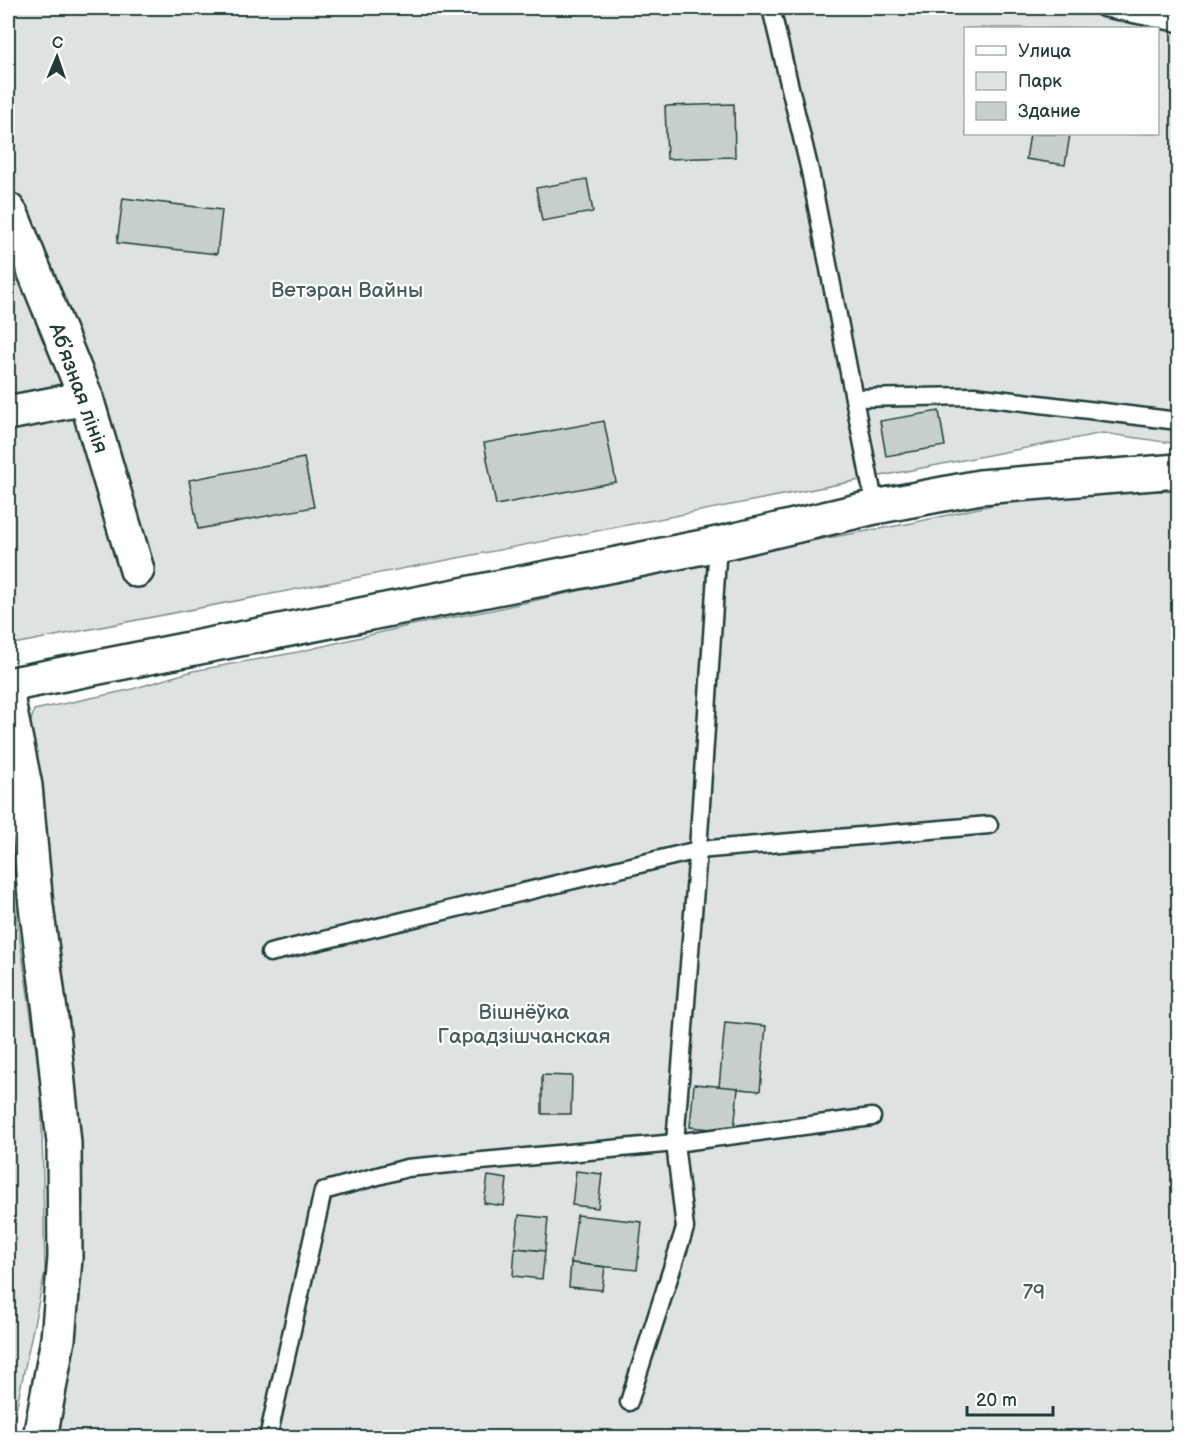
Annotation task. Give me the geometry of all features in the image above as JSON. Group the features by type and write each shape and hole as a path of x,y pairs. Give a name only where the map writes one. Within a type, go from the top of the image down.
{"street":[{"name":"Абʼязная лінія","path":"9,214 86,398 137,570"},
{"path":"8,412 86,398"},
{"path":"8,685 718,544 875,507 980,487 1179,471"},
{"path":"8,701 25,786 36,906 53,1034 64,1143 65,1258 58,1339 39,1437"}],"lane":[{"path":"771,8 810,171 875,507"},
{"path":"1103,8 1179,23"},
{"path":"854,398 974,396 1179,421"},
{"path":"629,1402 685,1228 675,1143 698,850 718,544"},
{"path":"270,953 698,850 989,825"},
{"path":"268,1437 323,1191 407,1168 675,1143 872,1116"}],"green space":[{"name":"Ветэран Вайны","path":"8,8 1178,8 1178,444 1103,433 8,645"},
{"name":"Вішнёўка Гарадзішчанская","path":"1142,490 1178,492 1178,1437 48,1437 74,1134 65,987 48,862 23,749 34,710 129,690 193,671 298,652 412,625 492,610 772,548 912,523 1037,495"},
{"path":"8,857 41,1085 45,1272 10,1438 8,1437"}],"building":[{"path":"734,104 735,157 667,159 665,106"},
{"path":"1030,135 1070,135 1065,165 1026,159"},
{"path":"587,179 593,212 542,221 536,188"},
{"path":"123,198 222,210 217,254 117,243"},
{"path":"939,411 945,446 886,456 880,421"},
{"path":"604,421 616,482 496,505 484,443"},
{"path":"304,458 314,507 198,529 189,480"},
{"path":"725,1022 766,1026 760,1091 719,1087"},
{"path":"542,1075 572,1076 571,1114 542,1114"},
{"path":"694,1084 738,1088 734,1131 690,1127"},
{"path":"576,1171 602,1174 598,1208 572,1205"},
{"path":"488,1176 507,1179 504,1206 484,1203"},
{"path":"519,1215 548,1218 545,1251 515,1248"},
{"path":"577,1215 642,1222 637,1270 571,1263"},
{"path":"515,1248 545,1251 542,1279 513,1276"},
{"path":"571,1263 605,1267 602,1290 569,1287"}],"park label":[{"name":"79","path":"1034,1292"}]}
